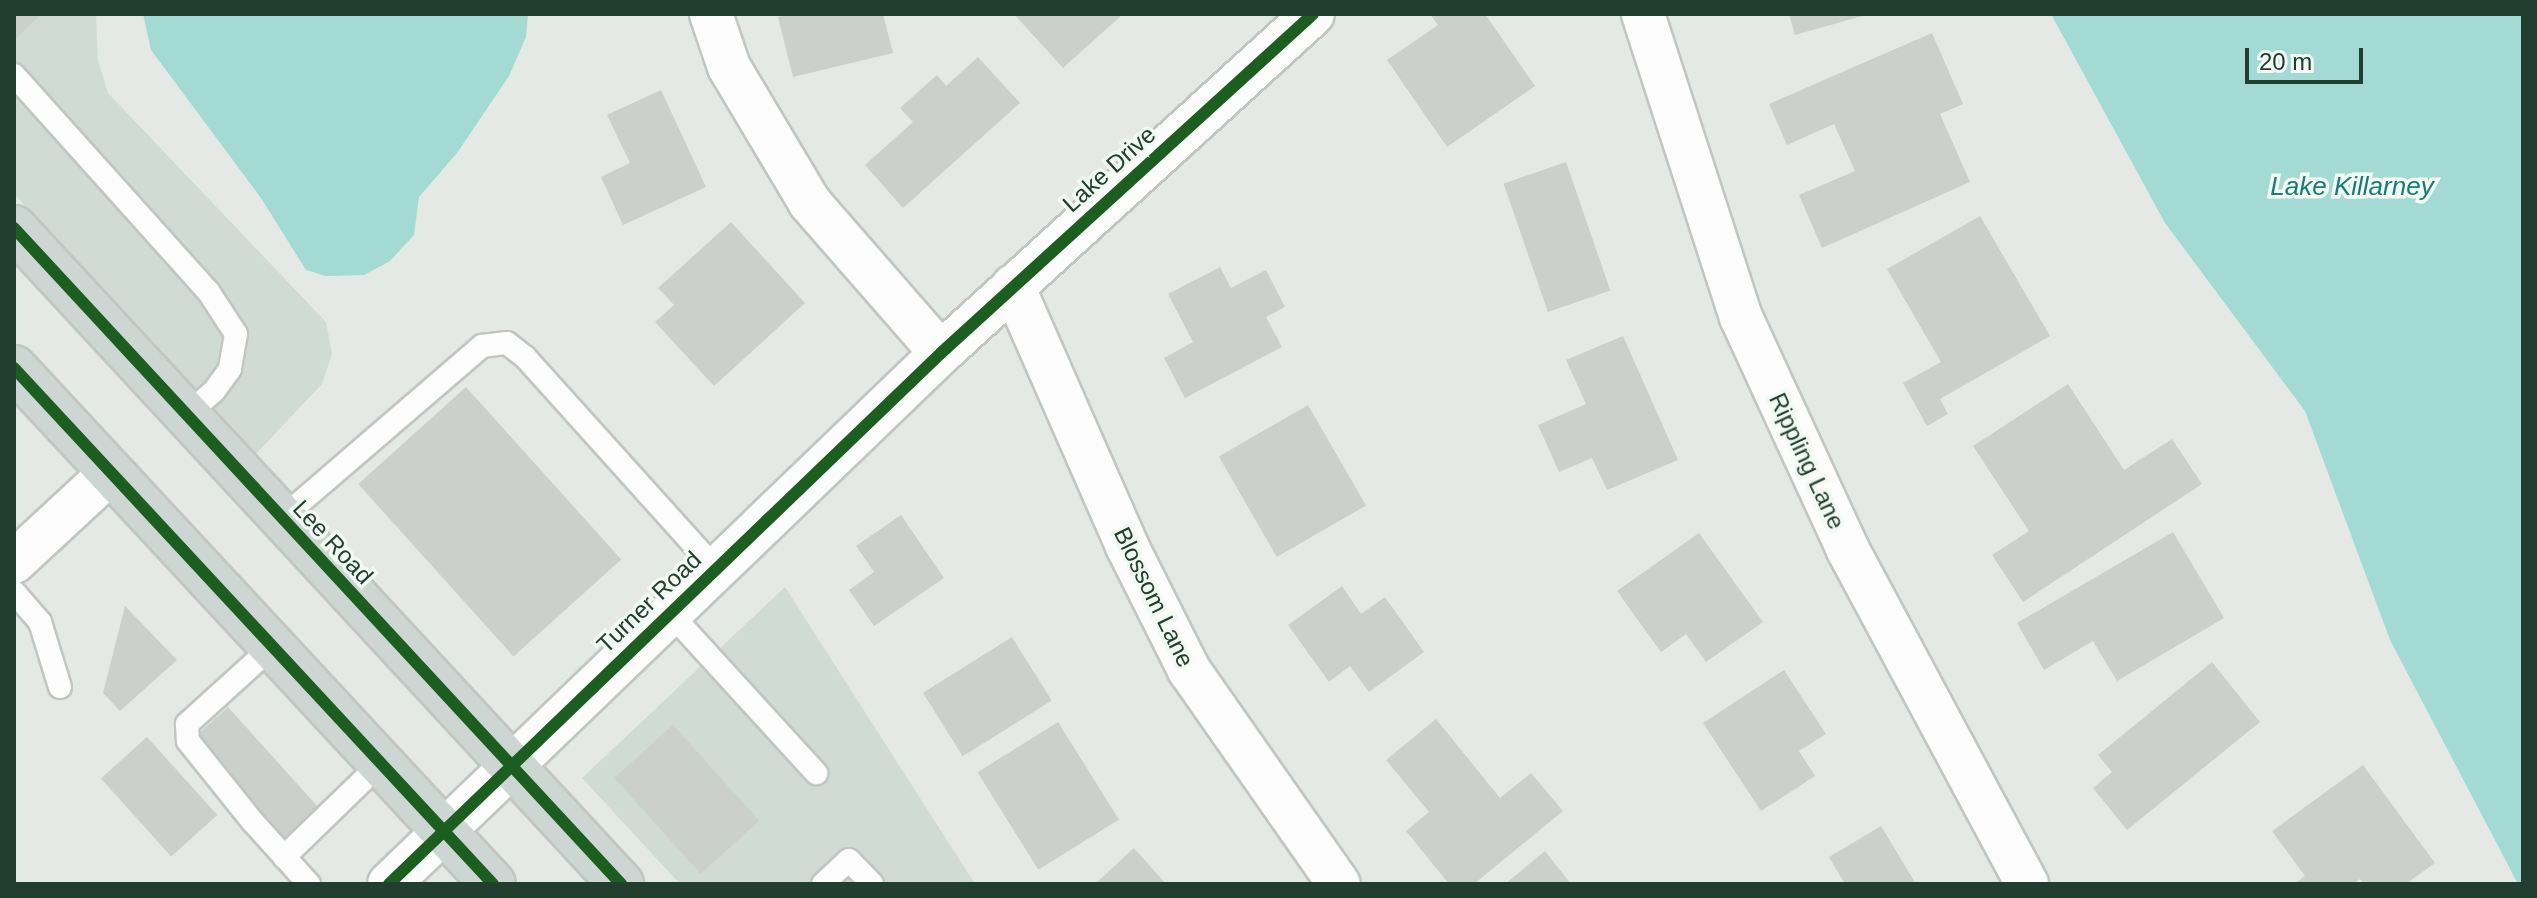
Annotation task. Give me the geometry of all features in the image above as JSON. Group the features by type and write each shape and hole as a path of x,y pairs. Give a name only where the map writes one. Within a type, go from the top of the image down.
{"main road":[{"name":"Lee Road","path":"14,228 621,884"},
{"path":"14,368 493,884"}],"street":[{"path":"711,14 729,67 810,203 941,353"},
{"name":"Rippling Lane","path":"1643,14 1741,317 1848,550 2027,884"},
{"name":"Lake Drive","path":"941,353 1300,20"},
{"name":"Blossom Lane","path":"1013,286 1127,546 1189,670 1339,884"},
{"name":"Turner Road","path":"389,884 941,353"},
{"path":"14,562 110,473"}],"lane":[{"path":"14,75 208,291 236,334 230,369 214,391 186,415"},
{"path":"282,518 482,346 507,343 525,357 716,569"},
{"path":"14,592 40,622 60,687"},
{"path":"670,613 816,773"},
{"path":"272,647 187,724 188,741 309,884"},
{"path":"284,857 381,763"},
{"path":"823,884 849,860 872,884"}],"shaded area":[{"path":"14,14 96,14 98,61 108,93 326,322 332,354 322,384 255,455 14,194"},
{"path":"785,587 975,884 680,884 582,778"}],"water":[{"path":"143,14 528,14 526,37 509,76 457,153 419,197 414,235 390,261 364,275 326,276 306,270 261,198 151,50"},
{"name":"Lake Killarney","path":"2051,14 2523,14 2523,884 2518,884 2390,640 2305,411 2165,223"}],"building":[{"path":"14,14 42,14 16,38"},
{"path":"792,14 883,14 893,53 793,77 778,17"},
{"path":"1014,14 1123,14 1063,68"},
{"path":"1430,14 1485,14 1535,86 1447,147 1387,60 1438,25"},
{"path":"1789,14 1866,14 1866,15 1795,35"},
{"path":"1932,33 1963,104 1940,114 1970,182 1822,248 1799,195 1855,171 1834,124 1787,145 1769,104"},
{"path":"978,57 1020,103 903,208 865,165 913,122 900,108 937,75 946,86"},
{"path":"661,90 706,187 623,225 601,177 630,163 607,115"},
{"path":"1566,162 1610,291 1548,312 1504,183"},
{"path":"1980,216 2050,336 1940,399 1948,414 1927,426 1903,383 1941,362 1887,269"},
{"path":"731,222 805,303 714,386 655,322 674,305 658,288"},
{"path":"1220,267 1231,288 1266,270 1285,307 1266,317 1282,347 1185,398 1164,358 1193,342 1168,294"},
{"path":"1623,336 1678,460 1607,490 1592,458 1559,472 1538,425 1586,404 1566,360"},
{"path":"2068,384 2124,470 2172,439 2202,484 2023,602 1992,555 2029,531 1973,446"},
{"path":"466,387 621,559 513,656 358,484"},
{"path":"1308,405 1366,505 1277,557 1219,456"},
{"path":"901,515 944,578 874,626 849,590 874,572 856,546"},
{"path":"2173,532 2224,618 2117,681 2093,641 2044,670 2017,623"},
{"path":"1699,533 1763,622 1706,662 1686,634 1661,652 1617,591"},
{"path":"1342,586 1361,614 1385,597 1424,652 1369,692 1350,666 1329,682 1288,625"},
{"path":"125,606 177,660 120,711 103,693"},
{"path":"1012,637 1052,701 963,756 923,693"},
{"path":"2212,662 2260,722 2127,830 2093,788 2112,772 2098,755"},
{"path":"1784,670 1826,734 1799,751 1815,776 1761,811 1703,723"},
{"path":"228,707 324,814 290,845 194,738"},
{"path":"1436,719 1500,798 1531,773 1563,811 1474,884 1449,884 1406,831 1429,812 1386,760"},
{"path":"1058,722 1119,820 1038,870 977,772"},
{"path":"673,725 759,821 701,874 614,778"},
{"path":"147,737 217,815 171,857 101,778"},
{"path":"2363,765 2435,863 2406,884 2364,884 2360,879 2353,884 2294,884 2305,876 2272,831"},
{"path":"1881,826 1916,884 1845,884 1829,857"},
{"path":"1134,848 1166,884 1095,884"},
{"path":"1545,851 1571,884 1505,884"}],"cycle path":[{"path":"389,884 941,353 1313,14"},
{"path":"14,228 621,884"},
{"path":"14,368 493,884"}]}
